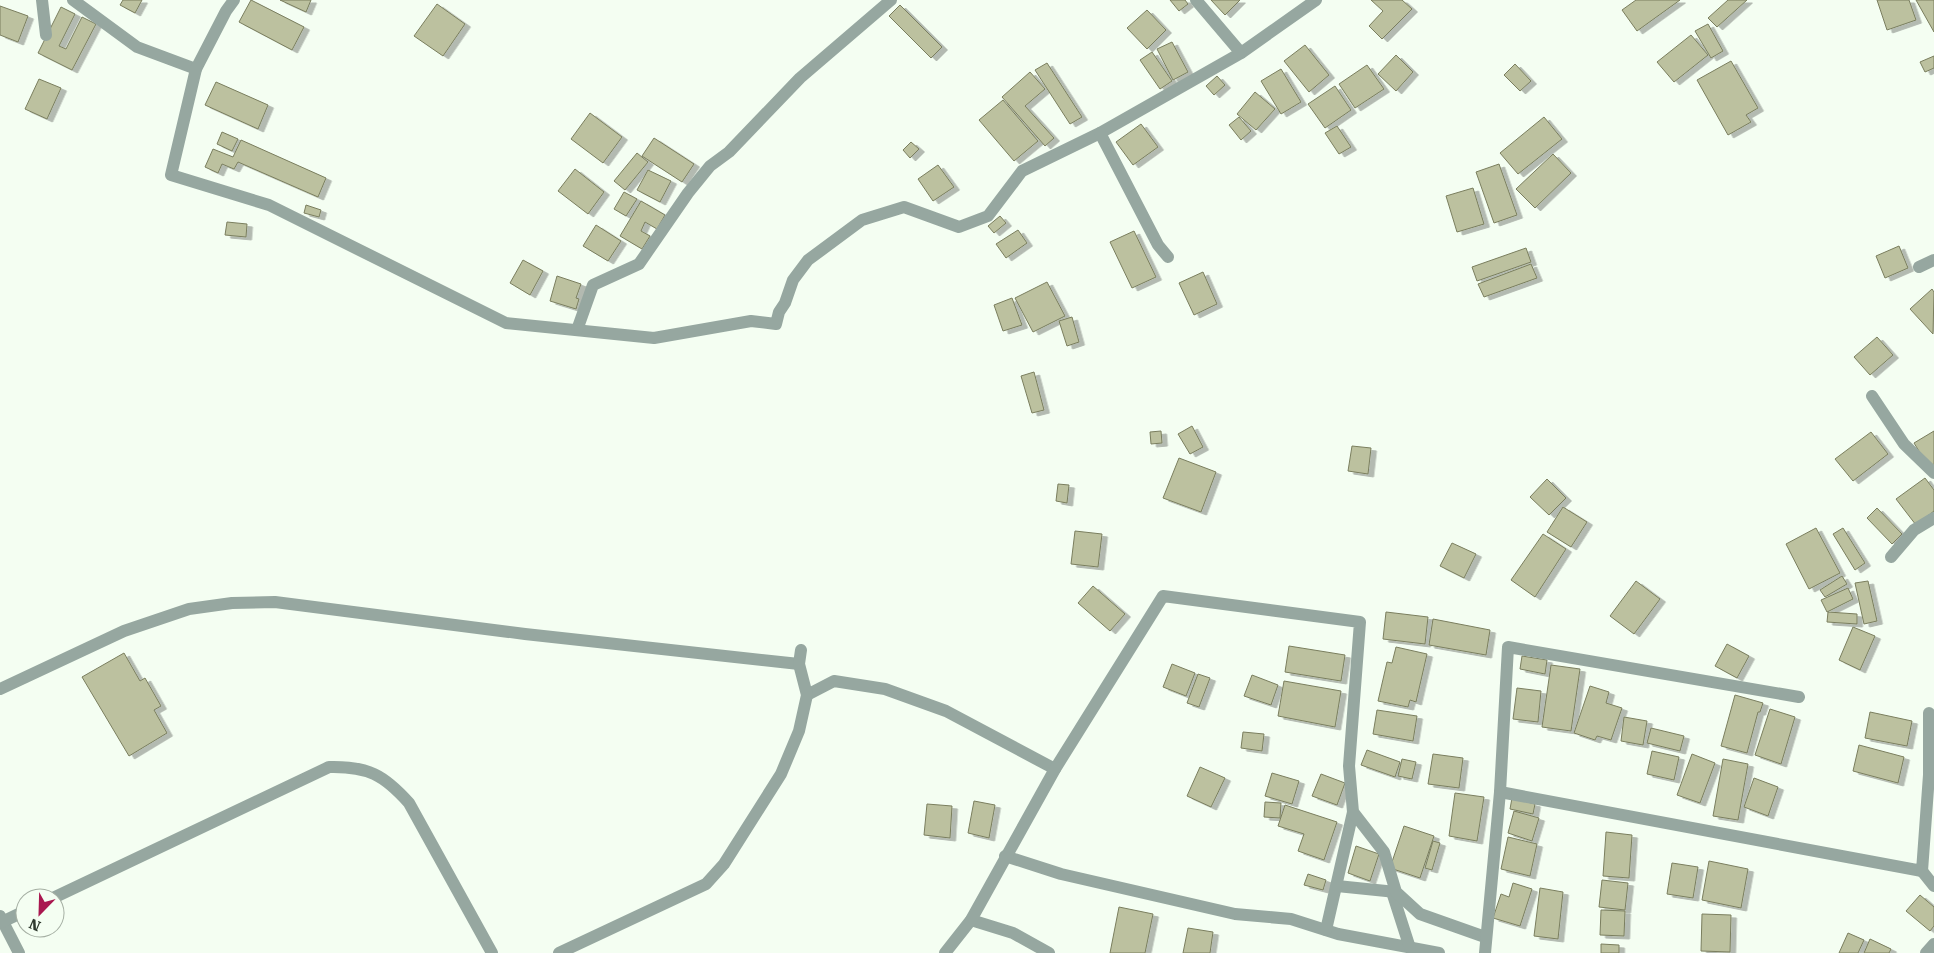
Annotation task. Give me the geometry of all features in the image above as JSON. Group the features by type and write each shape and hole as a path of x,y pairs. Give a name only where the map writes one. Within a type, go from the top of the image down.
{"street":[{"path":"42,0 46,35"},
{"path":"74,0 137,47 196,69"},
{"path":"234,0 226,11 196,69 171,175 269,205 506,323 654,338 751,321 776,324 779,312 785,303 793,280 808,260 862,220 904,207 959,227 988,216 1022,171 1100,133 1241,53 1316,0"},
{"path":"577,330 593,284 639,264 688,193 710,166 729,152 800,78 891,0"},
{"path":"1196,0 1241,53"},
{"path":"1100,133 1158,245 1168,257"},
{"path":"1919,267 1934,260"},
{"path":"1872,396 1904,444 1934,473"},
{"path":"1891,558 1914,530 1934,518"},
{"path":"945,953 971,920 1055,769 1163,596 1360,622 1349,766 1353,812 1326,930"},
{"path":"0,689 124,631 189,609 232,603 284,604 525,634 799,664"},
{"path":"1484,953 1500,792 1508,648 1799,697"},
{"path":"560,953 706,884 724,864 781,774 799,731 807,695 799,664 801,650"},
{"path":"807,695 834,681 885,688 946,711 1055,769"},
{"path":"1922,871 1929,775 1929,713"},
{"path":"65,892 329,766 352,766 372,773 394,786 409,803 492,953"},
{"path":"1500,792 1922,871 1934,886"},
{"path":"1353,812 1384,852 1410,948"},
{"path":"1005,856 1061,874 1234,914 1291,919 1338,934 1439,953"},
{"path":"1337,886 1394,892 1420,914 1485,937"},
{"path":"15,914 1,919 19,953"},
{"path":"971,920 1012,933 1049,953"},
{"path":"1926,953 1934,944"}],"building":[{"path":"123,0 142,0 135,13 120,5"},
{"path":"251,0 304,27 292,50 239,22"},
{"path":"280,0 311,0 306,12"},
{"path":"1170,0 1185,0 1188,4 1179,11"},
{"path":"1211,0 1240,0 1225,15"},
{"path":"1371,0 1402,0 1412,9 1382,39 1369,26 1383,11"},
{"path":"1636,0 1680,0 1637,31 1622,10"},
{"path":"1728,0 1747,0 1717,27 1708,18"},
{"path":"1877,0 1909,0 1916,20 1887,30"},
{"path":"1916,0 1934,0 1934,32"},
{"path":"437,4 465,24 443,56 414,36"},
{"path":"900,5 942,47 931,58 889,16"},
{"path":"0,6 28,16 18,42 0,35"},
{"path":"61,7 75,14 59,46 66,49 82,17 96,24 72,70 38,53"},
{"path":"1147,10 1166,30 1147,49 1127,28"},
{"path":"1708,24 1723,51 1711,58 1695,31"},
{"path":"1691,35 1708,55 1674,82 1657,62"},
{"path":"1172,42 1188,72 1173,80 1157,49"},
{"path":"1305,45 1329,75 1309,92 1284,61"},
{"path":"1152,52 1172,81 1160,89 1140,60"},
{"path":"1396,55 1413,72 1396,91 1378,74"},
{"path":"1934,56 1934,68 1925,72 1920,62"},
{"path":"1731,61 1758,108 1746,115 1751,122 1728,135 1697,80"},
{"path":"1047,63 1082,117 1070,124 1035,70"},
{"path":"1515,64 1531,81 1520,91 1504,75"},
{"path":"1367,65 1384,89 1355,108 1339,84"},
{"path":"1281,69 1301,102 1281,114 1261,81"},
{"path":"1030,72 1045,89 1025,106 1054,138 1045,146 1002,97"},
{"path":"1217,76 1225,85 1214,95 1206,86"},
{"path":"39,79 61,88 47,119 25,109"},
{"path":"216,82 268,105 258,129 205,105"},
{"path":"1335,86 1351,110 1325,128 1308,104"},
{"path":"1255,92 1275,109 1256,130 1237,114"},
{"path":"1003,100 1038,141 1014,161 979,120"},
{"path":"590,113 622,137 603,163 571,139"},
{"path":"1239,117 1251,131 1241,140 1229,125"},
{"path":"1544,117 1562,139 1518,174 1500,153"},
{"path":"1141,124 1158,147 1133,165 1116,142"},
{"path":"1337,126 1351,147 1339,154 1325,133"},
{"path":"222,132 238,139 232,151 217,144"},
{"path":"654,138 694,164 682,182 642,156"},
{"path":"241,140 326,178 318,197 238,162 234,169 222,164 218,173 205,167 213,149 233,157"},
{"path":"911,142 919,149 910,158 903,150"},
{"path":"637,153 648,162 625,190 614,181"},
{"path":"1553,154 1571,173 1535,208 1516,189"},
{"path":"1499,164 1517,215 1494,223 1476,172"},
{"path":"938,165 954,187 933,201 918,179"},
{"path":"575,169 604,192 588,214 558,191"},
{"path":"648,170 671,181 660,202 637,190"},
{"path":"1473,188 1484,224 1457,232 1446,196"},
{"path":"624,192 637,199 626,216 614,209"},
{"path":"641,201 665,215 657,229 645,222 641,231 650,236 642,249 620,236"},
{"path":"306,205 321,210 319,217 304,213"},
{"path":"1000,216 1006,223 994,233 988,226"},
{"path":"227,222 247,224 246,237 225,235"},
{"path":"596,225 621,241 608,261 583,246"},
{"path":"1018,230 1027,243 1006,258 996,244"},
{"path":"1134,231 1156,277 1132,288 1110,242"},
{"path":"1899,246 1908,268 1885,278 1876,256"},
{"path":"1526,248 1531,262 1477,281 1472,267"},
{"path":"523,260 543,271 530,295 510,283"},
{"path":"1531,264 1537,278 1484,297 1478,284"},
{"path":"1203,272 1217,304 1194,315 1179,283"},
{"path":"557,276 581,284 576,298 579,299 576,309 550,301"},
{"path":"1047,282 1065,316 1033,332 1015,298"},
{"path":"1932,289 1934,292 1933,334 1910,309"},
{"path":"1012,298 1022,325 1003,331 994,305"},
{"path":"1072,317 1079,342 1067,346 1059,321"},
{"path":"1877,337 1893,355 1870,375 1854,357"},
{"path":"1034,372 1044,410 1032,413 1021,376"},
{"path":"1192,426 1203,447 1190,454 1178,434"},
{"path":"1161,431 1162,443 1151,444 1150,432"},
{"path":"1934,431 1934,466 1930,469 1914,443"},
{"path":"1871,432 1888,454 1853,481 1835,459"},
{"path":"1352,446 1371,448 1368,474 1348,471"},
{"path":"1179,458 1216,472 1201,512 1163,498"},
{"path":"1925,478 1934,490 1934,511 1916,525 1896,499"},
{"path":"1547,479 1566,498 1549,515 1530,497"},
{"path":"1058,484 1069,485 1067,503 1056,501"},
{"path":"1563,507 1587,522 1571,547 1547,532"},
{"path":"1877,508 1902,534 1892,544 1867,518"},
{"path":"1816,528 1840,573 1809,589 1786,544"},
{"path":"1843,528 1865,563 1855,570 1833,534"},
{"path":"1075,531 1102,534 1098,567 1071,564"},
{"path":"1543,534 1566,549 1535,597 1511,580"},
{"path":"1452,543 1476,554 1464,578 1440,566"},
{"path":"1842,576 1847,584 1825,597 1820,590"},
{"path":"1636,581 1660,599 1634,634 1610,616"},
{"path":"1868,581 1877,621 1864,624 1855,583"},
{"path":"1093,586 1125,614 1110,631 1078,603"},
{"path":"1848,588 1853,599 1827,612 1821,600"},
{"path":"1386,612 1428,617 1425,644 1383,639"},
{"path":"1828,612 1857,614 1857,624 1827,622"},
{"path":"1433,619 1490,630 1486,655 1429,645"},
{"path":"1853,627 1875,636 1860,670 1839,660"},
{"path":"1727,644 1749,656 1737,678 1715,666"},
{"path":"1289,646 1345,655 1341,681 1285,672"},
{"path":"1396,647 1427,654 1416,702 1410,700 1408,707 1378,701 1387,662 1392,663"},
{"path":"124,653 140,681 145,678 161,706 154,710 167,733 129,756 82,677"},
{"path":"1522,656 1547,660 1545,674 1520,669"},
{"path":"1172,664 1195,673 1186,696 1163,687"},
{"path":"1551,665 1580,669 1571,731 1542,727"},
{"path":"1198,674 1210,678 1199,707 1187,703"},
{"path":"1252,675 1278,685 1271,705 1244,696"},
{"path":"1284,681 1341,691 1335,727 1278,716"},
{"path":"1590,686 1609,692 1606,703 1622,708 1611,740 1597,736 1595,740 1574,733"},
{"path":"1517,688 1541,691 1538,722 1513,719"},
{"path":"1735,695 1763,703 1760,712 1758,712 1747,753 1721,746"},
{"path":"1770,709 1795,717 1781,764 1755,755"},
{"path":"1377,710 1417,716 1413,741 1373,734"},
{"path":"1870,712 1912,721 1907,746 1865,738"},
{"path":"1624,717 1647,721 1643,745 1621,741"},
{"path":"1651,728 1684,736 1680,751 1647,743"},
{"path":"1243,732 1264,734 1262,751 1241,748"},
{"path":"1859,745 1904,757 1898,783 1853,771"},
{"path":"1367,750 1400,762 1395,777 1361,765"},
{"path":"1652,751 1679,757 1674,780 1647,774"},
{"path":"1433,754 1463,758 1459,788 1428,784"},
{"path":"1692,754 1715,763 1700,803 1677,795"},
{"path":"1402,759 1416,762 1412,779 1398,776"},
{"path":"1723,759 1748,764 1738,820 1713,816"},
{"path":"1200,767 1225,778 1211,807 1187,796"},
{"path":"1272,773 1299,781 1292,804 1265,796"},
{"path":"1321,774 1345,783 1337,805 1312,796"},
{"path":"1754,778 1778,787 1768,816 1744,807"},
{"path":"1455,793 1484,797 1477,841 1449,836"},
{"path":"1512,798 1535,804 1533,814 1510,809"},
{"path":"974,801 995,805 989,838 968,833"},
{"path":"1265,802 1281,803 1280,818 1264,817"},
{"path":"927,804 952,806 950,838 924,835"},
{"path":"1285,805 1337,822 1324,860 1298,851 1304,834 1278,826"},
{"path":"1514,811 1539,818 1532,841 1508,833"},
{"path":"1404,826 1434,836 1420,878 1390,868"},
{"path":"1606,832 1632,835 1629,878 1603,876"},
{"path":"1508,837 1537,844 1530,876 1501,869"},
{"path":"1433,841 1440,843 1432,870 1425,868"},
{"path":"1356,846 1379,854 1370,881 1348,873"},
{"path":"1709,861 1748,869 1741,908 1702,900"},
{"path":"1672,863 1698,867 1693,898 1667,894"},
{"path":"1308,874 1326,880 1323,890 1304,885"},
{"path":"1602,880 1628,883 1625,910 1599,907"},
{"path":"1513,883 1532,889 1520,926 1493,918 1501,894 1509,897"},
{"path":"1540,888 1563,892 1558,939 1534,936"},
{"path":"1920,895 1934,907 1934,926 1930,931 1906,911"},
{"path":"1119,907 1153,914 1145,953 1110,953"},
{"path":"1601,910 1625,911 1624,936 1600,935"},
{"path":"1702,914 1731,915 1730,952 1701,951"},
{"path":"1188,928 1213,932 1210,953 1183,953"},
{"path":"1848,933 1864,940 1858,953 1839,953"},
{"path":"1870,939 1891,949 1889,953 1864,953"},
{"path":"1601,944 1619,945 1619,953 1601,953"}]}
